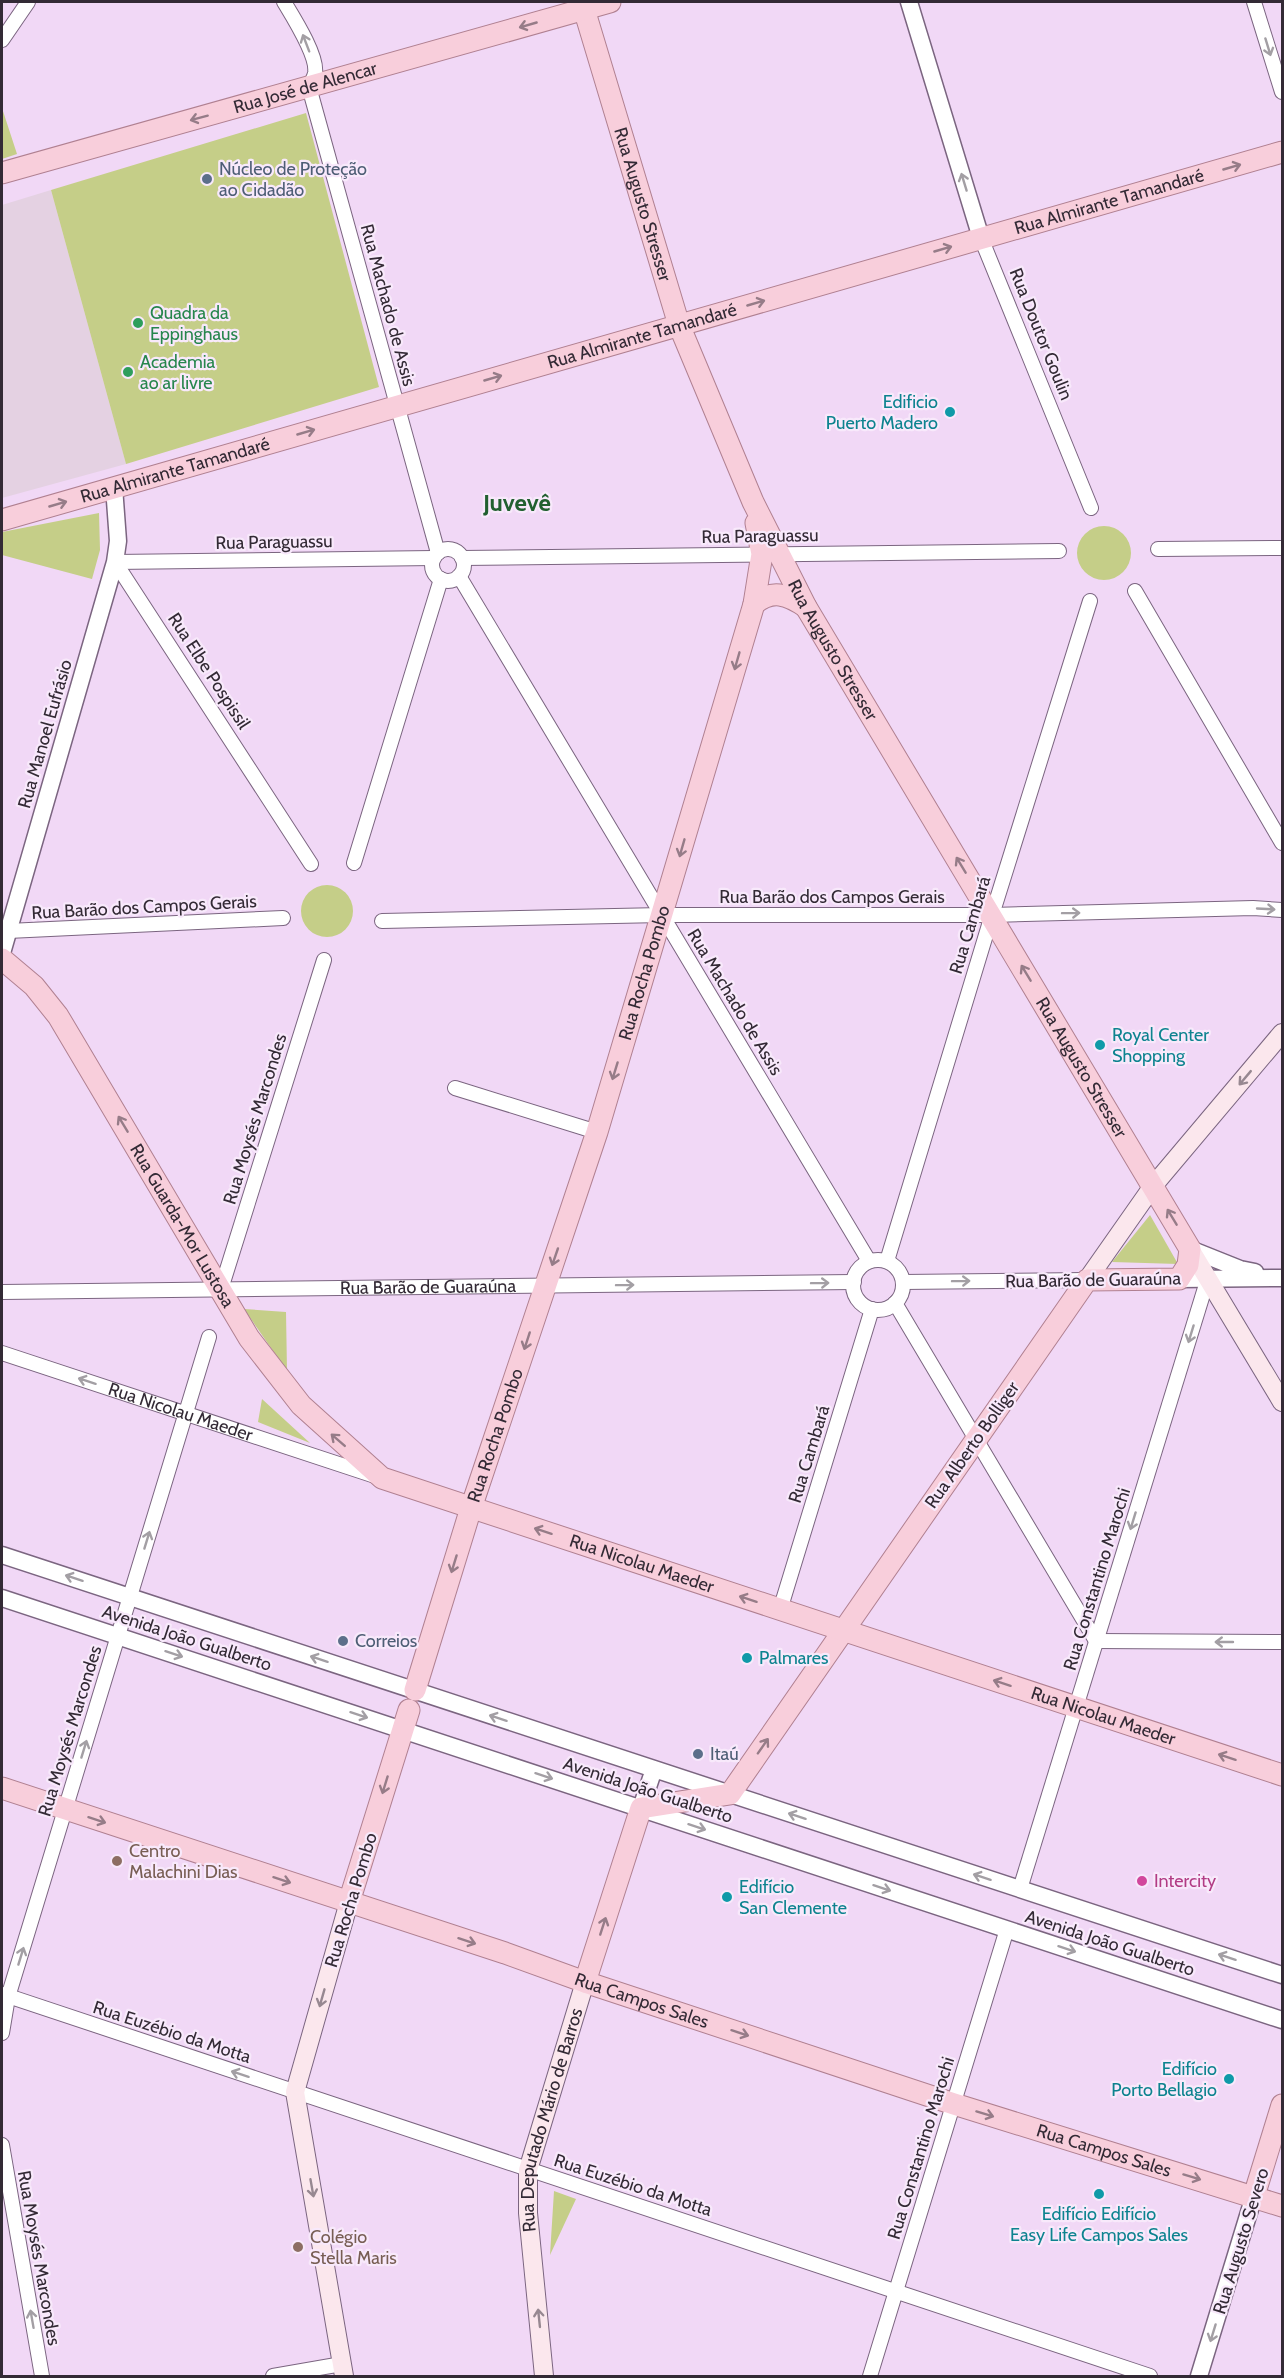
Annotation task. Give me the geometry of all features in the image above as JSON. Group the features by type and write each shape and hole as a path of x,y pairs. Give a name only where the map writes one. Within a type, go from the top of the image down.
{"main road":[{"name":"Rua José de Alencar","path":"2,173 309,87 583,5 610,2"},
{"name":"Rua Augusto Stresser","path":"583,5 680,325 753,502"},
{"name":"Rua Almirante Tamandaré","path":"2,520 1282,152"},
{"name":"Rua Rocha Pombo","path":"343,2370 295,2092 349,1902 471,1508 597,1132 770,554 753,502"},
{"name":"Rua Augusto Stresser","path":"770,554 806,607 992,915 1282,1402"},
{"path":"754,604 762,597 778,593 793,598 806,607"},
{"name":"Rua Guarda-Mor Lustosa","path":"2,959 33,986 58,1016 249,1338 301,1405 382,1478"},
{"name":"Rua Alberto Bolliger","path":"730,1794 1153,1186 1282,1033"},
{"path":"1110,1246 1107,1266 1113,1280"},
{"path":"1179,1279 1188,1265 1190,1249"},
{"name":"Rua Barão de Guaraúna","path":"1087,1280 1179,1279"},
{"name":"Rua Nicolau Maeder","path":"382,1478 1282,1776"},
{"name":"Rua Campos Sales","path":"2,1788 954,2104 1282,2206"},
{"path":"641,1808 730,1794"},
{"name":"Rua Deputado Mário de Barros","path":"544,2376 528,2213 528,2169 641,1808"},
{"name":"Rua Augusto Severo","path":"1254,2196 1282,2106"}],"street":[{"path":"2,40 28,2"},
{"name":"Rua Machado de Assis","path":"284,2 301,31 314,65 315,74 309,87 436,556"},
{"name":"Rua Doutor Goulin","path":"909,2 981,238 1091,508"},
{"path":"1254,2 1282,92"},
{"path":"114,487 118,541 115,562"},
{"path":"1158,549 1282,548"},
{"path":"451,550 462,558 464,568 459,576 450,581 441,579 432,568 436,556 451,550"},
{"name":"Rua Paraguassu","path":"462,558 1059,550"},
{"name":"Rua Paraguassu","path":"115,562 436,556"},
{"name":"Rua Elbe Pospissil","path":"115,562 310,864"},
{"name":"Rua Manoel Eufrásio","path":"2,952 115,562"},
{"name":"Rua Machado de Assis","path":"459,576 870,1261"},
{"path":"354,863 441,579"},
{"path":"1135,591 1282,843"},
{"name":"Rua Cambará","path":"887,1261 1090,601"},
{"name":"Rua Barão dos Campos Gerais","path":"382,921 662,915 992,915 1253,908 1282,910"},
{"name":"Rua Barão dos Campos Gerais","path":"8,931 283,918"},
{"name":"Rua Moysés Marcondes","path":"220,1289 324,960"},
{"path":"456,1088 597,1132"},
{"name":"Rua Barão de Guaraúna","path":"1190,1249 1240,1269 1282,1277"},
{"path":"870,1261 887,1261 897,1269 903,1282 901,1294 895,1304 887,1308 872,1309 860,1302 856,1296 854,1282 858,1270 870,1261"},
{"name":"Rua Barão de Guaraúna","path":"1179,1279 1282,1277"},
{"name":"Rua Constantino Marochi","path":"1020,1889 1208,1278"},
{"name":"Rua Barão de Guaraúna","path":"903,1282 1087,1280"},
{"name":"Rua Barão de Guaraúna","path":"2,1292 854,1282"},
{"path":"895,1304 1096,1641 1282,1642"},
{"name":"Rua Cambará","path":"780,1610 872,1309"},
{"name":"Rua Moysés Marcondes","path":"2,2033 5,1995 65,1810 209,1338"},
{"name":"Rua Nicolau Maeder","path":"2,1353 382,1478"},
{"name":"Avenida João Gualberto","path":"2,1555 130,1596 641,1808 1282,2020"},
{"name":"Avenida João Gualberto","path":"2,1599 118,1636 654,1769 1282,1976"},
{"name":"Rua Deputado Mário de Barros","path":"641,1808 654,1769"},
{"name":"Rua Constantino Marochi","path":"870,2376 1007,1929"},
{"name":"Rua Euzébio da Motta","path":"5,1995 1150,2376"},
{"name":"Rua Moysés Marcondes","path":"2,2145 42,2376"},
{"name":"Rua Augusto Severo","path":"1199,2376 1254,2196"},
{"path":"273,2376 343,2370"}],"shaded area":[{"path":"51,190 126,464 2,498 2,205"}],"green space":[{"path":"2,108 17,154 2,159"},
{"path":"306,113 379,387 126,464 51,190"},
{"path":"99,513 100,550 92,579 2,555 2,532"},
{"path":"1104,526 1114,528 1123,534 1129,543 1131,553 1129,563 1123,572 1114,578 1104,580 1094,578 1085,572 1079,563 1077,553 1079,543 1085,534 1094,528"},
{"path":"327,885 337,887 345,893 351,901 353,911 351,921 345,929 337,935 327,937 317,935 309,929 303,921 301,911 303,901 309,893 317,887"},
{"path":"1150,1215 1178,1264 1112,1262"},
{"path":"244,1309 286,1312 287,1371"},
{"path":"262,1399 310,1443 258,1422"},
{"path":"554,2191 576,2199 550,2255"}],"place":[{"name":"Núcleo de Proteção ao Cidadão","path":"207,179"},
{"name":"Quadra da Eppinghaus","path":"138,323"},
{"name":"Academia ao ar livre","path":"128,372"},
{"name":"Edificio Puerto Madero","path":"950,412"},
{"name":"Royal Center Shopping","path":"1100,1045"},
{"name":"Correios","path":"343,1641"},
{"name":"Palmares","path":"747,1658"},
{"name":"Itaú","path":"698,1754"},
{"name":"Centro Malachini Dias","path":"117,1861"},
{"name":"Intercity","path":"1142,1881"},
{"name":"Edifício San Clemente","path":"727,1897"},
{"name":"Edifício Porto Bellagio","path":"1229,2079"},
{"name":"Edifício Edifício Easy Life Campos Sales","path":"1099,2194"},
{"name":"Colégio Stella Maris","path":"298,2247"}],"district":[{"name":"Juvevê","path":"517,502"}]}
